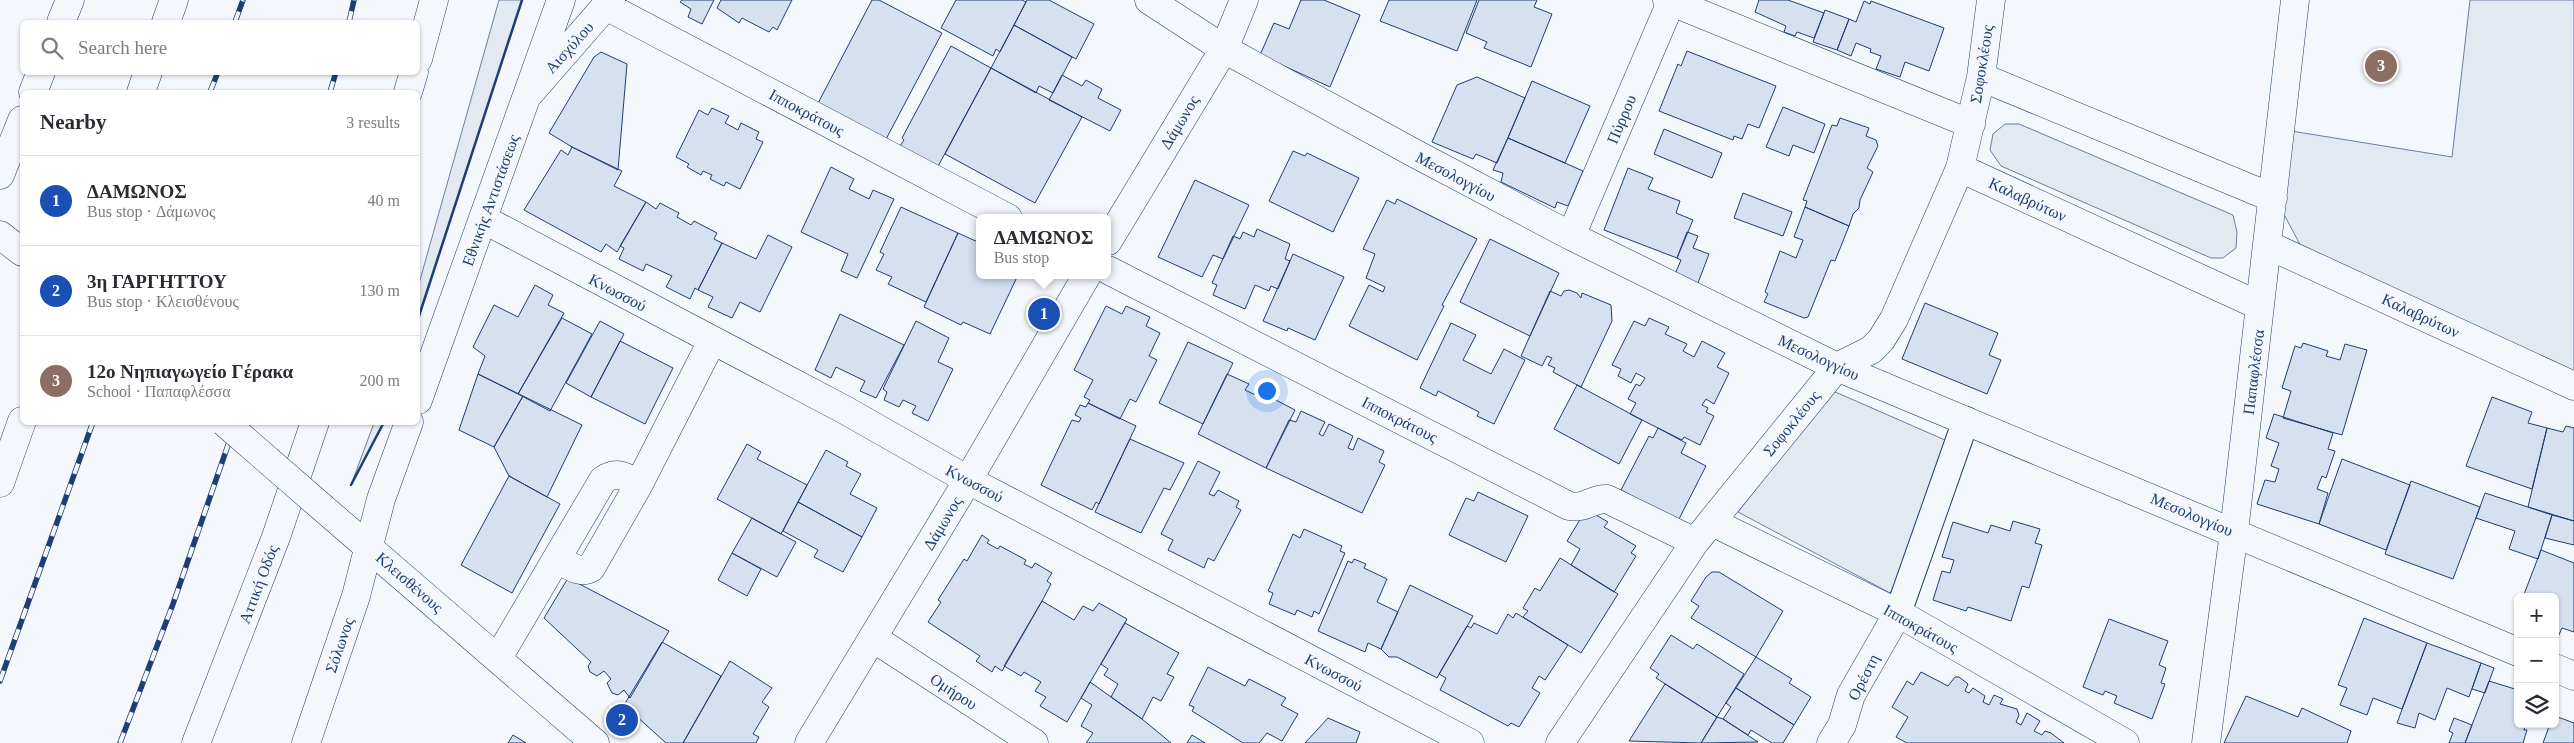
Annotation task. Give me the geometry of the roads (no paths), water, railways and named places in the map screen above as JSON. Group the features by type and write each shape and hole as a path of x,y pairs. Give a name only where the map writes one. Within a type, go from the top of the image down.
{"main road":[{"path":"62,20 70,0"},
{"path":"167,20 174,0"},
{"path":"420,52 434,0"},
{"name":"Εθνικής Αντιστάσεως","path":"420,394 528,95 560,0"},
{"name":"Μεσολογγίου","path":"1149,0 1224,49 1571,236 1837,367 2514,650"},
{"name":"Δάμωνος","path":"1111,236 1224,49 1244,0"},
{"name":"Σοφοκλέους","path":"1560,743 1704,532 1837,367 1871,350 1881,340 1916,273 1960,168 1980,77 1991,0"},
{"name":"Παπαφλέσσα","path":"2206,743 2234,532 2274,198 2295,0"},
{"path":"1669,1 1971,124"},
{"name":"Πύρρου","path":"1571,236 1669,1"},
{"name":"Αισχύλου","path":"528,95 608,3"},
{"name":"Ιπποκράτους","path":"608,3 1001,214"},
{"path":"34,90 40,75"},
{"path":"142,90 147,75"},
{"path":"409,90 413,75"},
{"path":"1980,77 2274,198"},
{"path":"0,175 20,125"},
{"name":"Καλαβρύτων","path":"1960,168 2260,306"},
{"name":"Κνωσσού","path":"483,219 844,410 968,480 1470,743"},
{"name":"Καλαβρύτων","path":"2268,244 2574,386"},
{"name":"Ιπποκράτους","path":"1111,272 1570,506 1586,507 1599,498 1607,499 1704,532 1898,613 2096,736 2125,743"},
{"name":"Δάμωνος","path":"809,743 968,480 1085,279"},
{"path":"498,658 558,559 579,570 586,571 591,568 639,484 712,341"},
{"path":"0,483 21,425"},
{"name":"Κλεισθένους","path":"227,425 595,743"},
{"name":"Αττική Οδός","path":"196,743 276,537 314,425"},
{"path":"369,547 381,499 408,425"},
{"name":"Σόλωνος","path":"306,743 356,596 369,547"},
{"name":"Ορέστη","path":"1831,743 1842,725 1852,695 1898,613"},
{"name":"Ομήρου","path":"873,638 1034,743"},
{"path":"2559,670 2574,676"}],"street":[{"path":"1898,613 1909,587 1966,420"}],"railway":[{"path":"236,20 243,0"},
{"path":"349,20 354,0"},
{"path":"211,90 217,75"},
{"path":"331,90 335,75"},
{"path":"0,681 92,425"},
{"path":"120,743 173,604 235,425"}],"place":[{"name":"12ο Νηπιαγωγείο Γέρακα","path":"2381,66"},
{"name":"ΔΑΜΩΝΟΣ","path":"1044,314"},
{"name":"3η ΓΑΡΓΗΤΤΟΥ","path":"622,720"}]}
